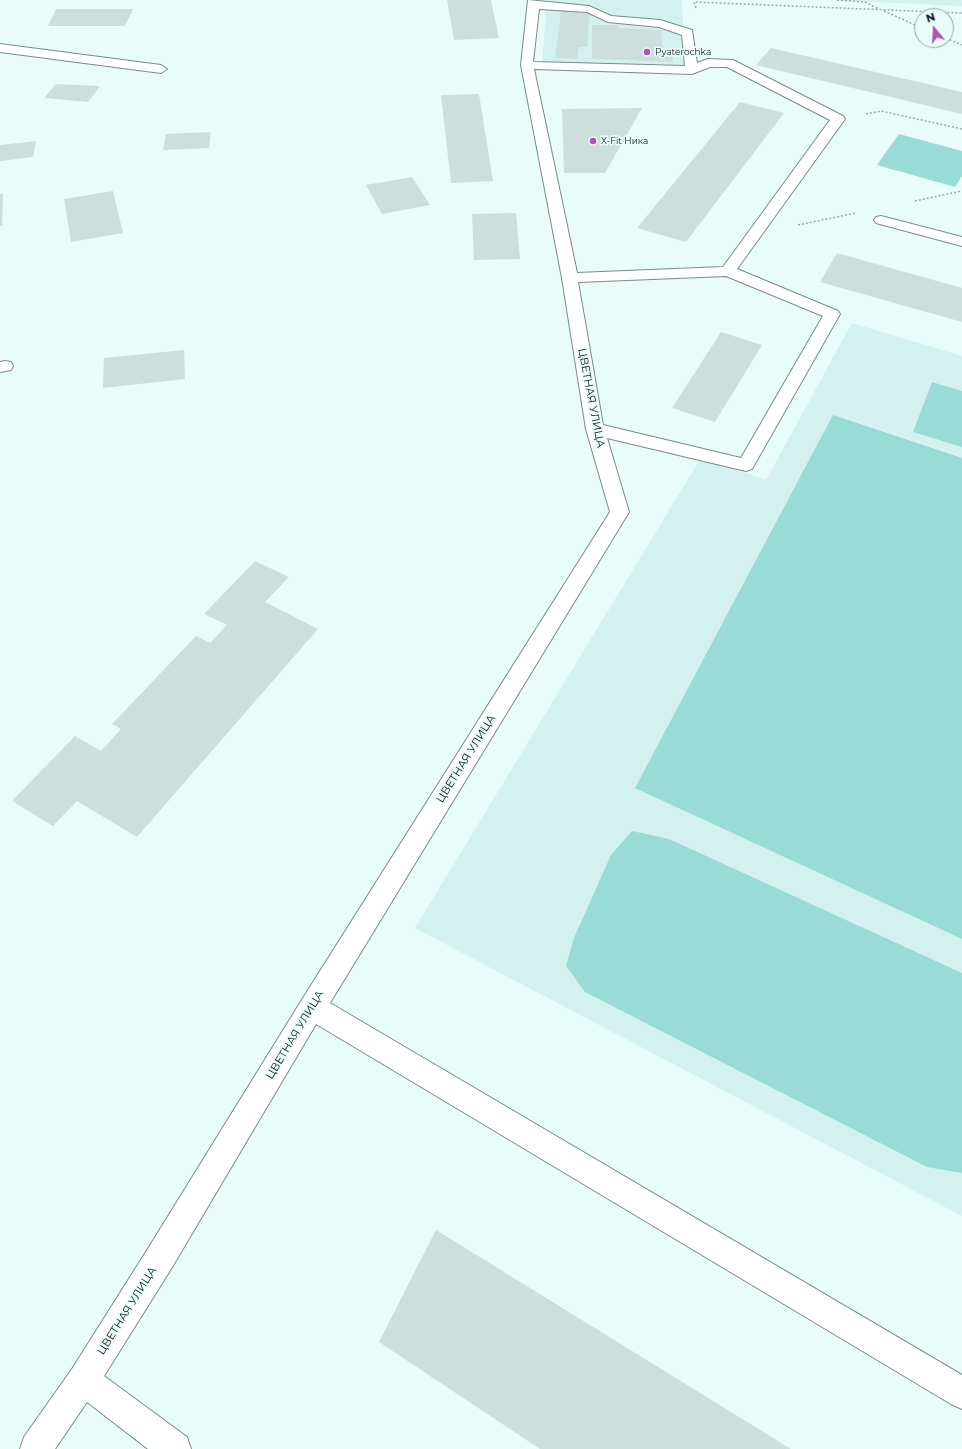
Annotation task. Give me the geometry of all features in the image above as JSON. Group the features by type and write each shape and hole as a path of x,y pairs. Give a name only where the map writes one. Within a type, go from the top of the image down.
{"street":[{"name":"ЦВЕТНАЯ УЛИЦА","path":"36,1449 84,1380 160,1258 312,1007 620,512 595,429 570,278 527,65 534,2"},
{"path":"534,2 589,9 608,19 660,24 688,33 692,70"},
{"path":"0,48 161,69"},
{"path":"527,65 692,70 707,58 729,63 838,119 728,271"},
{"path":"881,220 962,242"},
{"path":"570,278 728,271 832,314 746,465 595,429"},
{"path":"312,1007 962,1393"},
{"path":"84,1380 175,1449"}],"path":[{"path":"837,0 865,2 914,24"},
{"path":"707,58 694,2 962,14"},
{"path":"838,119 881,111 962,129"}],"shaded area":[{"path":"547,0 682,0 685,65 542,63"},
{"path":"826,0 962,0 962,6"},
{"path":"899,134 962,151 962,176 955,187 877,165"},
{"path":"852,323 962,356 962,1216 415,928 701,458 766,480"},
{"path":"932,382 962,391 962,447 913,432"},
{"path":"833,415 962,458 962,939 635,788"},
{"path":"632,831 669,839 962,973 962,1173 927,1167 585,992 566,966 574,938 611,855"}],"building":[{"path":"447,0 491,0 499,38 454,40"},
{"path":"56,9 133,9 125,26 48,26"},
{"path":"561,11 590,12 587,47 579,47 577,59 555,58"},
{"path":"592,25 619,25 619,28 661,30 663,52 672,52 673,62 592,59"},
{"path":"771,48 962,92 962,114 756,65"},
{"path":"56,84 100,86 88,102 44,98"},
{"path":"479,94 493,181 451,183 441,95"},
{"path":"740,102 784,113 686,242 637,228"},
{"name":"X-Fit Ника","path":"642,108 605,173 564,173 562,109"},
{"path":"211,132 209,148 163,150 166,134"},
{"path":"36,141 33,157 0,161 0,145"},
{"path":"412,177 430,205 382,214 366,185"},
{"path":"113,191 123,233 71,242 64,199"},
{"path":"0,194 3,194 2,226 0,226"},
{"path":"516,213 520,259 474,260 472,214"},
{"path":"837,253 962,288 962,322 820,282"},
{"path":"721,332 762,345 715,422 672,408"},
{"path":"184,350 185,379 103,388 104,358"},
{"path":"255,561 289,577 265,602 318,629 137,837 77,801 53,826 12,801 75,736 101,751 121,729 112,724 196,636 210,643 227,625 204,614"},
{"path":"436,1230 791,1449 540,1449 379,1342"}],"place":[{"name":"Pyaterochka","path":"647,52"},
{"name":"X-Fit Ника","path":"593,141"}]}
